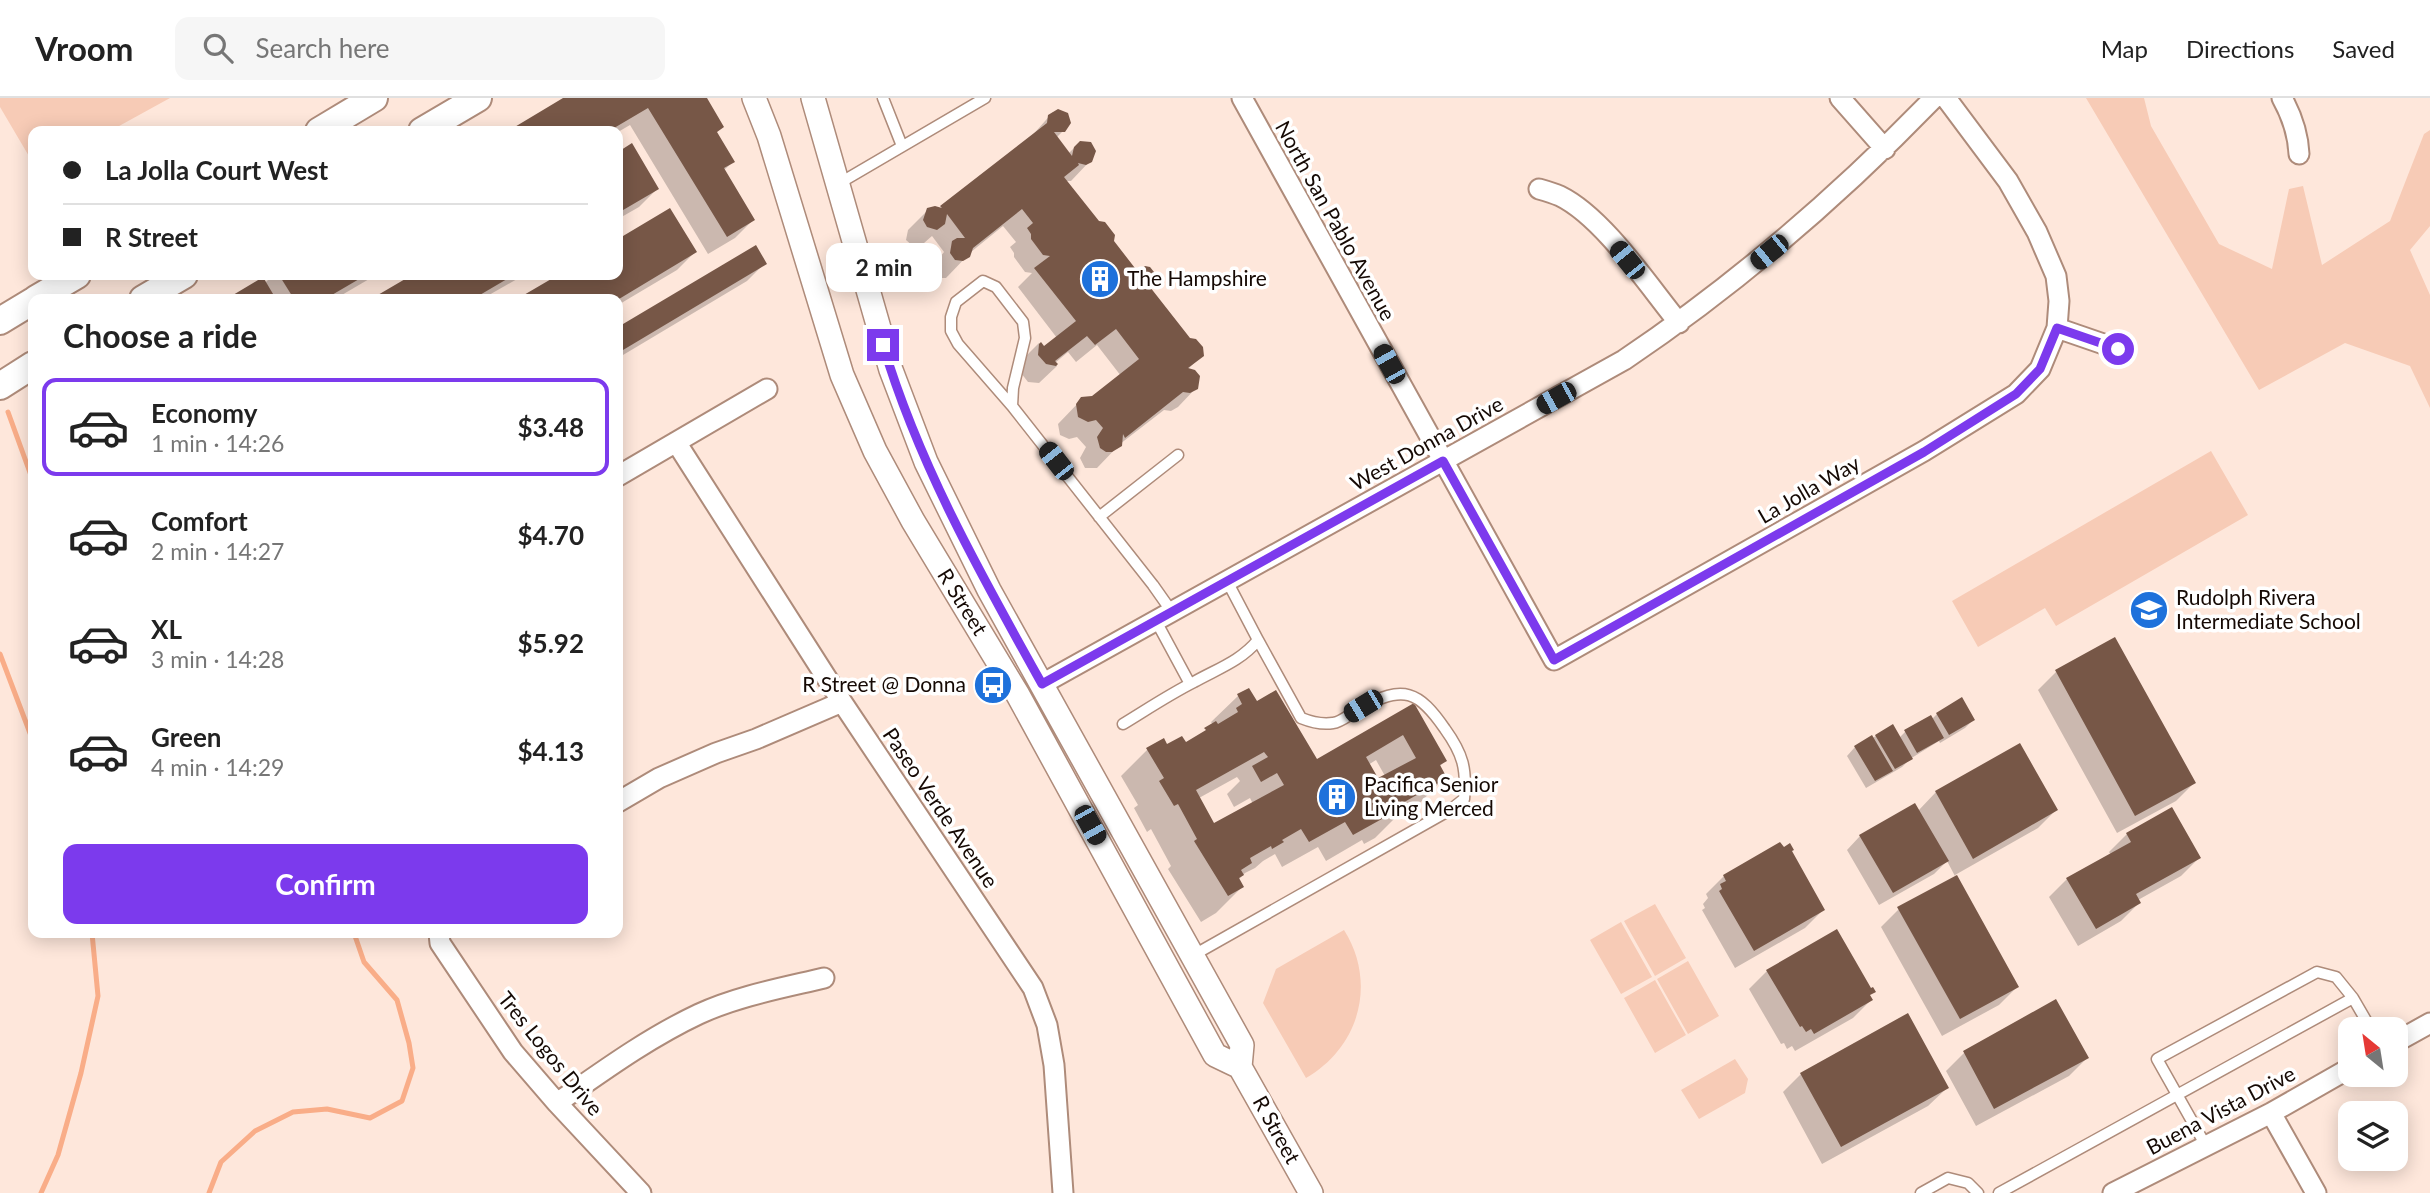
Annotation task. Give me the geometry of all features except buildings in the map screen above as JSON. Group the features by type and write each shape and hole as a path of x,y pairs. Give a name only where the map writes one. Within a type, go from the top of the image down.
{"main road":[{"path":"326,126 374,98"},
{"path":"430,126 478,98"},
{"path":"45,294 69,280"},
{"path":"152,294 175,280"},
{"path":"0,321 28,304"},
{"path":"0,386 28,369"}],"street":[{"name":"R Street","path":"754,98 769,136 842,375 875,451 913,521 1018,695 1215,1055 1240,1067"},
{"name":"R Street","path":"813,98 891,370 926,462 989,590 1242,1045 1240,1067 1311,1193"},
{"name":"North San Pablo Avenue","path":"1242,98 1554,660"},
{"path":"1840,98 1885,149"},
{"name":"West Donna Drive","path":"1042,684 1624,360 1679,323 1787,238 1885,149 1934,98"},
{"path":"1946,98 2008,181 2038,232 2056,276 2059,301 2057,328 2118,349"},
{"path":"2282,98 2298,139 2299,154"},
{"path":"1539,189 1560,196 1584,212 1679,323"},
{"name":"La Jolla Way","path":"1554,660 1924,452 2016,394 2040,369 2057,328"},
{"path":"623,473 767,389"},
{"name":"Paseo Verde Avenue","path":"676,442 842,702 1032,988 1047,1025 1054,1065 1063,1193"},
{"path":"623,799 659,778 842,702"},
{"name":"Tres Logos Drive","path":"440,938 440,943 486,1015 513,1052 629,1188"},
{"path":"557,1103 639,1046 699,1014 734,1001 824,978"},
{"path":"2408,1035 2430,1023"},
{"name":"Buena Vista Drive","path":"2113,1193 2271,1113 2338,1075"},
{"path":"2271,1113 2316,1193"}],"lane":[{"path":"883,98 902,146"},
{"path":"838,184 985,98"},
{"path":"1012,406 1013,388 1025,338 1023,322 996,287 983,281 956,302 951,317 951,331 958,344 1012,406 1153,585 1189,684"},
{"path":"1099,517 1178,455"},
{"path":"1192,956 1404,837 1464,799 1466,774 1457,746 1432,709 1419,698 1405,693 1387,696 1363,706 1335,723 1315,723 1301,718 1227,581"},
{"path":"1123,724 1237,659 1248,652 1258,640"},
{"path":"2206,1146 2157,1059 2317,972 2336,977 2364,1017"},
{"path":"2000,1193 2353,998"},
{"path":"1921,1193 1948,1178 1968,1183 1978,1193"}],"shaded area":[{"path":"0,98 170,98 119,126 28,126 28,155 0,107"},
{"path":"2086,98 2144,98 2151,126 2219,244 2272,269 2289,189 2303,186 2322,265 2390,221 2424,134 2430,130 2430,226 2410,250 2430,295 2430,408 2410,366 2345,343 2259,390"},
{"path":"2211,451 2248,515 2056,626 2045,608 1978,647 1952,601"},
{"path":"1655,904 1686,958 1655,976 1624,921"},
{"path":"1621,922 1652,977 1621,994 1590,940"},
{"path":"1344,930 1360,971 1358,1012 1339,1049 1324,1065 1306,1078 1263,1003 1276,969"},
{"path":"1688,961 1719,1016 1688,1034 1657,979"},
{"path":"1655,980 1686,1035 1655,1053 1624,998"},
{"path":"1735,1059 1748,1079 1745,1093 1699,1119 1681,1090"}],"waterway":[{"path":"8,412 28,467"},
{"path":"0,654 28,728"},
{"path":"41,1193 58,1155 81,1073 98,996 92,938"},
{"path":"209,1193 221,1162 255,1131 293,1112 327,1109 370,1118 402,1101 413,1068 397,1000 364,962 356,938"}],"place":[{"name":"The Hampshire","path":"1100,279"},
{"name":"Rudolph Rivera Intermediate School","path":"2149,610"},
{"name":"R Street @ Donna","path":"993,685"},
{"name":"Pacifica Senior Living Merced","path":"1337,797"}],"route":[{"path":"883,345 926,462 989,590 1042,684 1443,461 1554,660 1924,452 2016,394 2040,369 2057,328 2118,349"}]}
